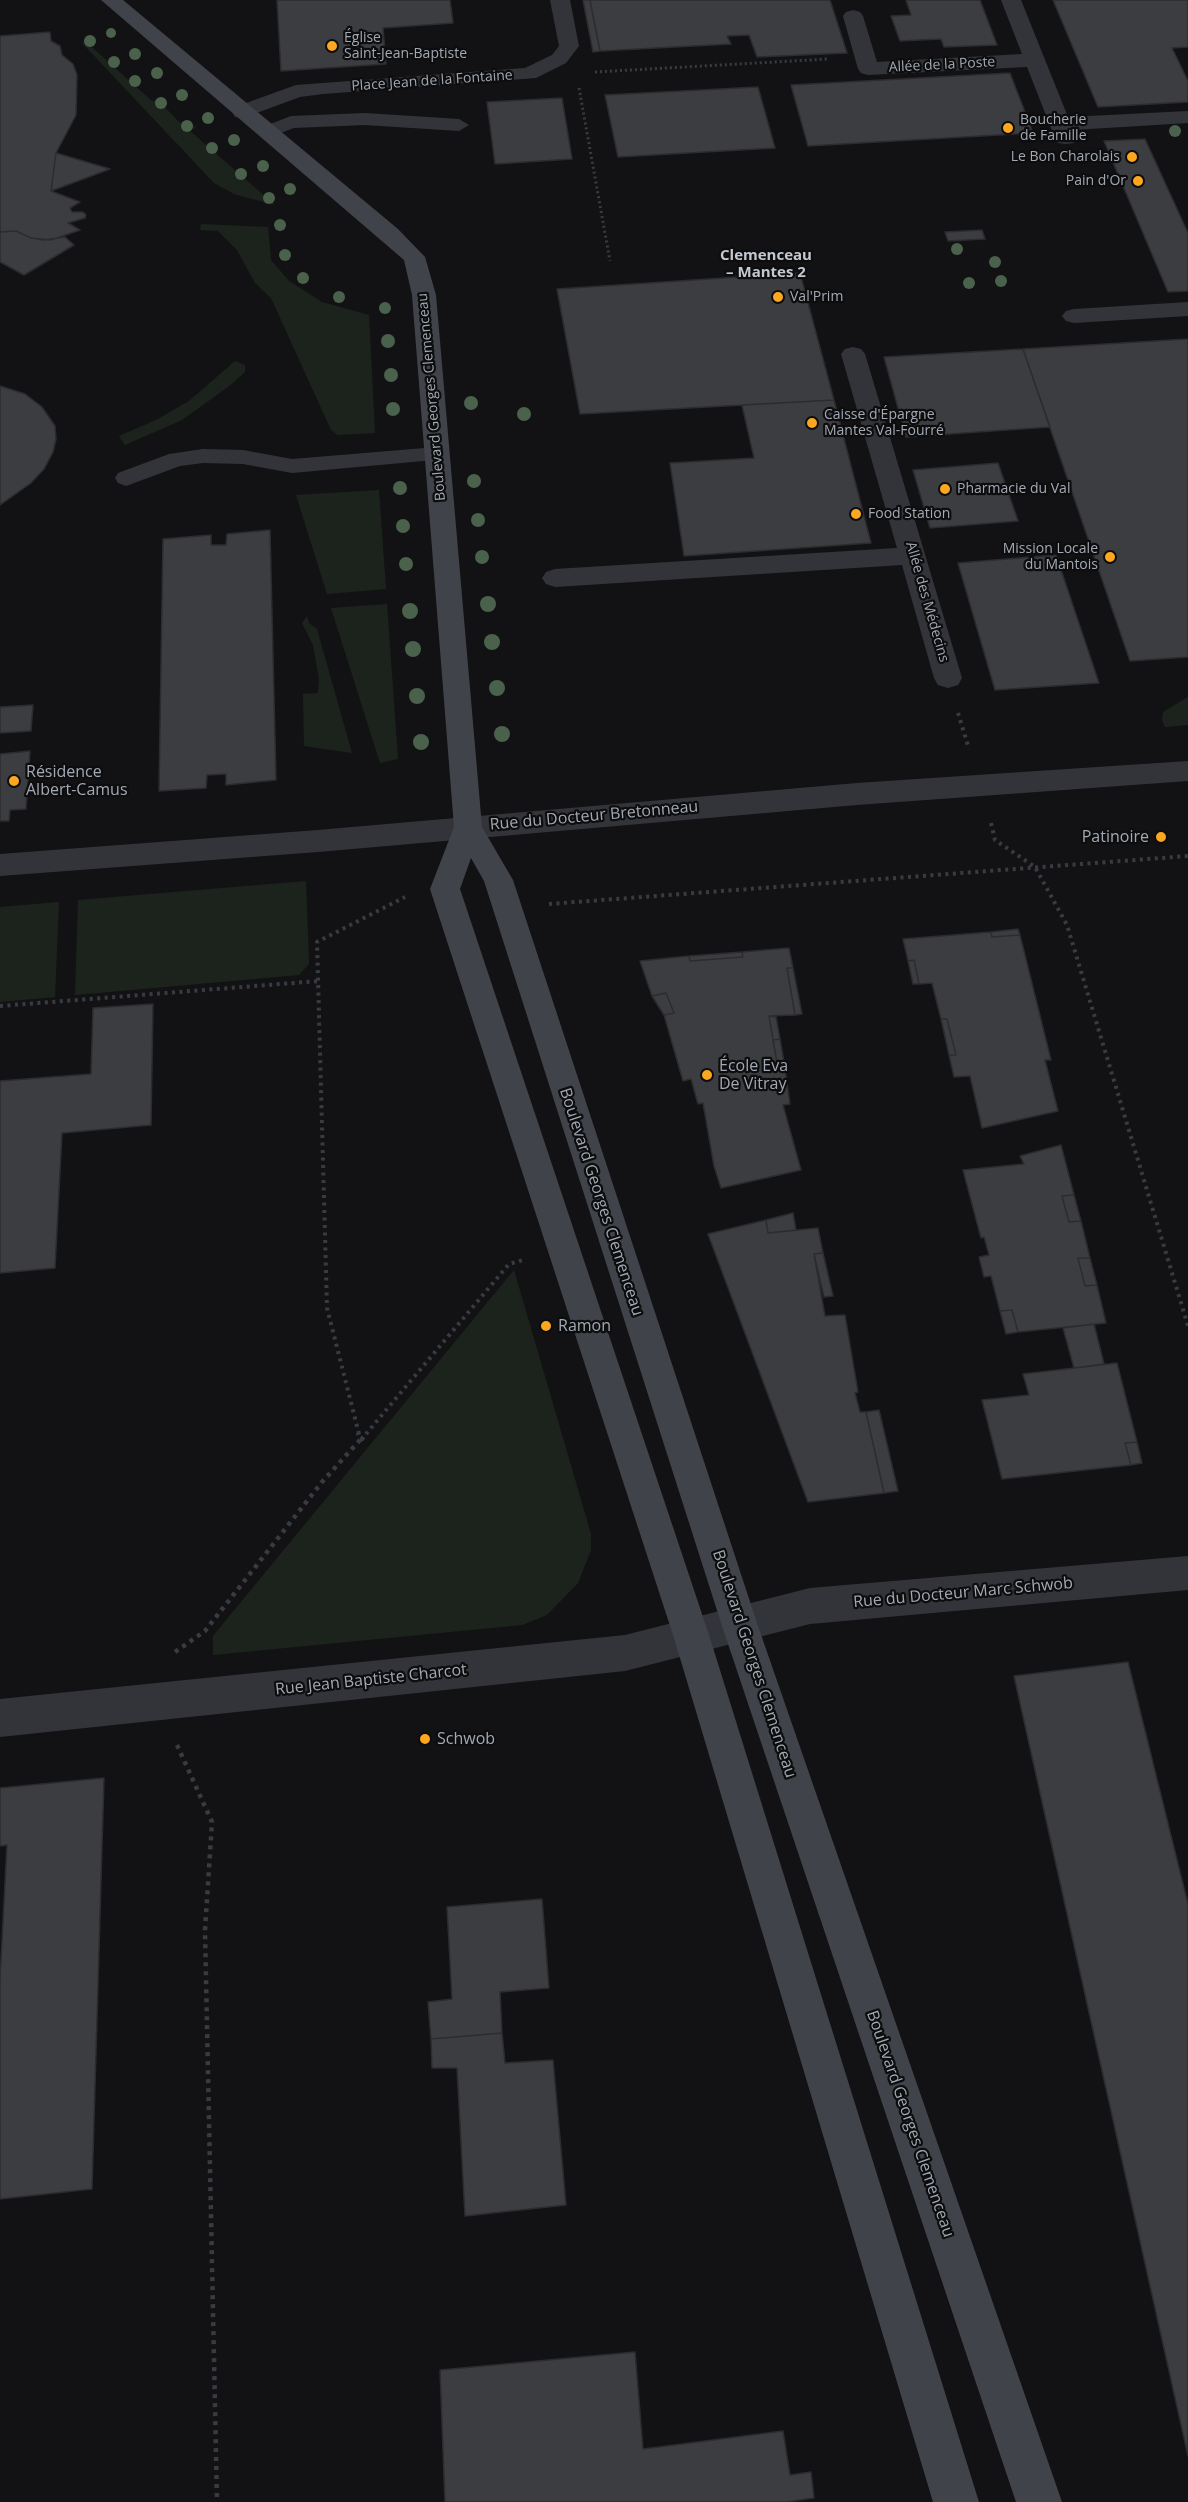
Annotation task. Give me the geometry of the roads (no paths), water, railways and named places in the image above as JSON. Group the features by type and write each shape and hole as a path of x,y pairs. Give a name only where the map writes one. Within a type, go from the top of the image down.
{"main road":[{"name":"Boulevard Georges Clemenceau","path":"111,0 414,257 424,295 468,827 498,880 740,1626 1039,2502"},
{"name":"Boulevard Georges Clemenceau","path":"468,827 445,889 692,1638 956,2502"}],"street":[{"name":"Place Jean de la Fontaine","path":"243,112 296,91 529,74 560,59 568,46 560,0"},
{"path":"1011,0 1063,131 1188,117"},
{"name":"Allée de la Poste","path":"853,16 868,69 1034,60"},
{"path":"1074,316 1188,309"},
{"name":"Allée des Médecins","path":"853,354 948,678"},
{"path":"555,578 914,556"},
{"name":"Rue du Docteur Bretonneau","path":"0,865 980,785 1188,771"},
{"name":"Rue du Docteur Marc Schwob","path":"740,1626 810,1606 1188,1573"},
{"name":"Rue Jean Baptiste Charcot","path":"0,1718 625,1653 740,1626"}],"lane":[{"path":"267,132 291,122 354,120 459,125"},
{"path":"126,478 177,459 202,456 243,456 292,466 437,454"}],"place":[{"name":"Église Saint-Jean-Baptiste","path":"332,46"},
{"name":"Boucherie de Famille","path":"1008,128"},
{"name":"Le Bon Charolais","path":"1132,157"},
{"name":"Pain d'Or","path":"1138,181"},
{"name":"Val'Prim","path":"778,297"},
{"name":"Caisse d'Épargne Mantes Val-Fourré","path":"812,423"},
{"name":"Pharmacie du Val","path":"945,489"},
{"name":"Food Station","path":"856,514"},
{"name":"Mission Locale du Mantois","path":"1110,557"},
{"name":"Résidence Albert-Camus","path":"14,781"},
{"name":"Patinoire","path":"1161,837"},
{"name":"École Eva De Vitray","path":"707,1075"},
{"name":"Ramon","path":"546,1326"},
{"name":"Schwob","path":"425,1739"}],"district":[{"name":"Clemenceau – Mantes 2","path":"766,264"}]}
